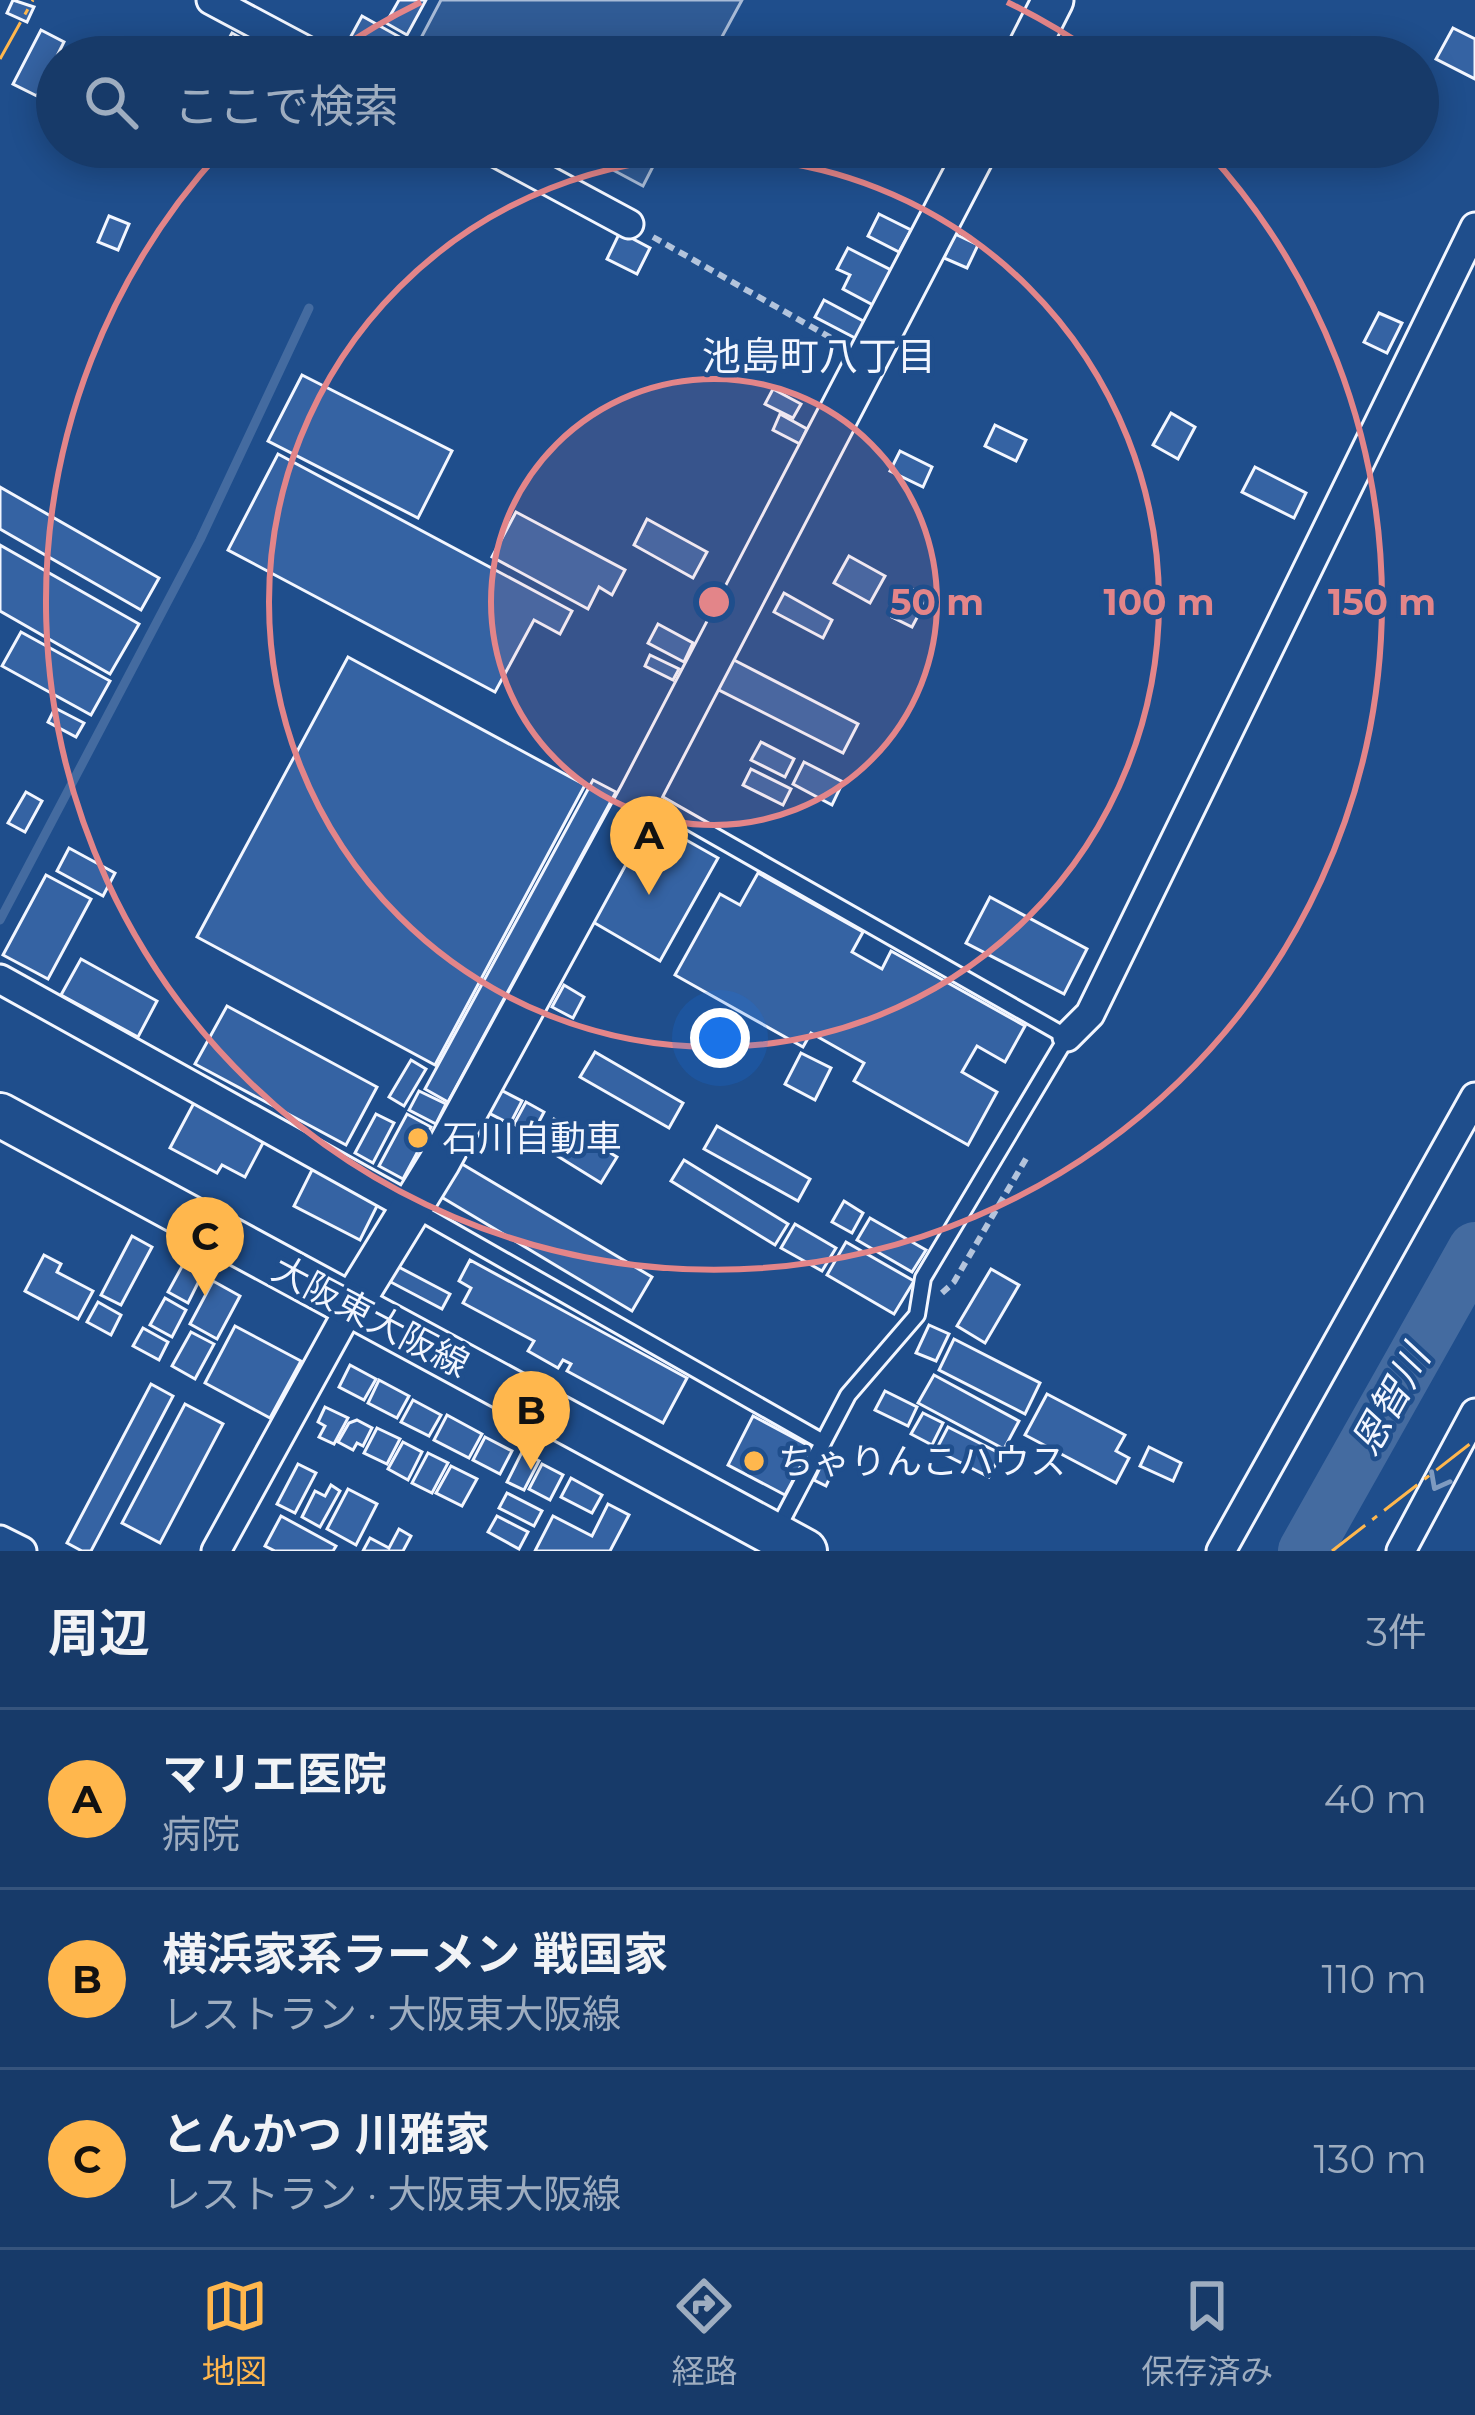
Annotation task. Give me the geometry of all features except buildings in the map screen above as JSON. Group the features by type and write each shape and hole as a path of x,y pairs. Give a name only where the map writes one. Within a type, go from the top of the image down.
{"main road":[{"name":"大阪東大阪線","path":"0,1115 782,1545"}],"street":[{"path":"211,0 278,36"},
{"path":"1035,36 1053,0"},
{"path":"525,168 629,224"},
{"path":"216,1551 640,794 967,168"},
{"path":"1067,1037 1090,1014 1475,227"},
{"path":"0,980 410,1207"},
{"path":"1221,1551 1475,1097"},
{"path":"1401,1551 1475,1413"},
{"path":"0,1540 22,1551"}],"lane":[{"path":"640,794 1067,1037 922,1278 917,1316 848,1395 782,1545"},
{"path":"410,1207 824,1442"}],"path":[{"path":"629,224 870,359"},
{"path":"917,1316 954,1282 1027,1157"}],"shaded area":[{"path":"441,0 742,0 722,36 422,36"},
{"path":"609,168 652,168 643,186"}],"waterway":[{"path":"0,920 200,540 309,308"},
{"name":"恩智川","path":"1305,1551 1475,1249"}],"power":[{"path":"0,59 33,0"},
{"path":"1332,1551 1475,1440"}],"place":[{"name":"マリエ医院","path":"649,895"},
{"name":"石川自動車","path":"418,1138"},
{"name":"とんかつ 川雅家","path":"205,1296"},
{"name":"ちゃりんこハウス","path":"754,1461"},
{"name":"横浜家系ラーメン 戦国家","path":"531,1470"}],"district":[{"name":"池島町八丁目","path":"819,356"}]}
